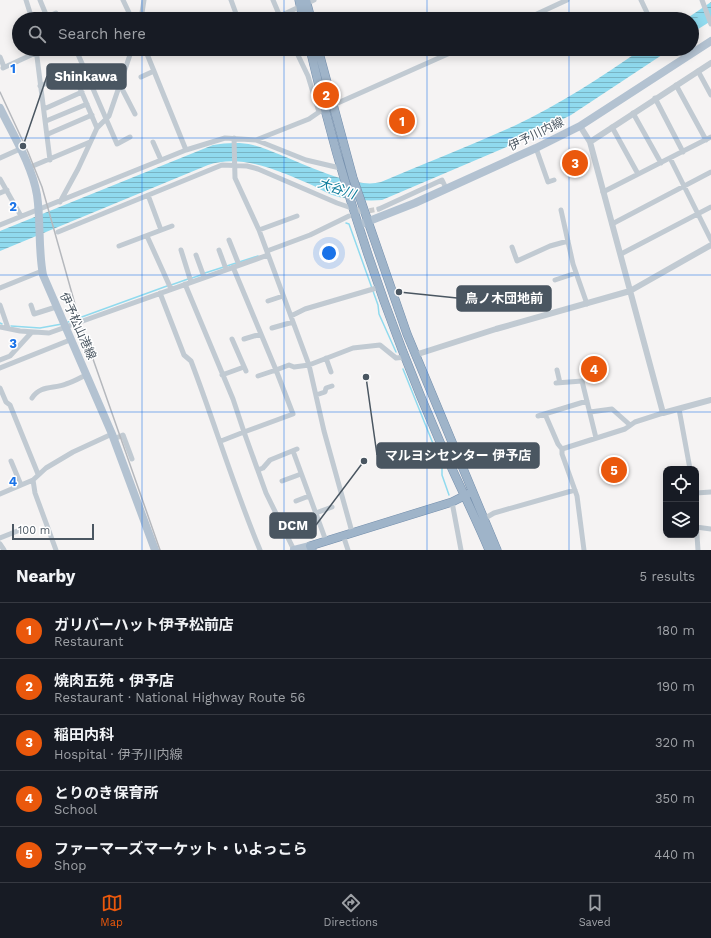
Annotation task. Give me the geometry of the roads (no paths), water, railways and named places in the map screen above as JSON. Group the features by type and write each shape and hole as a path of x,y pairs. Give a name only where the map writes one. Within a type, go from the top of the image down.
{"highway":[{"path":"304,12 305,2"},
{"path":"305,2 309,12"},
{"path":"311,56 322,110 351,209 359,225 406,357 440,442 464,496 481,521 497,550"},
{"path":"320,56 335,105 354,178 368,222 415,355 473,492 488,550"},
{"path":"406,357 415,355"},
{"path":"311,548 352,532 452,502 473,492"}],"main road":[{"name":"伊予川内線","path":"699,49 711,41"},
{"name":"伊予川内線","path":"359,225 415,203 536,148 580,126 688,56"},
{"name":"伊予松山港線","path":"0,108 20,149 35,187 42,271 70,340 113,436 155,550"},
{"path":"294,550 311,548"}],"street":[{"path":"26,0 30,12"},
{"path":"40,0 43,12"},
{"path":"123,0 129,12"},
{"path":"142,12 144,0"},
{"path":"231,0 235,12"},
{"path":"272,0 278,12"},
{"path":"541,12 568,0"},
{"path":"641,0 647,12"},
{"path":"290,12 305,2"},
{"path":"702,2 711,24"},
{"path":"0,57 4,67 27,56"},
{"path":"37,56 50,160"},
{"path":"79,56 117,144 130,137"},
{"path":"60,202 78,169 97,128 109,116 129,56"},
{"path":"148,56 186,150"},
{"path":"299,56 322,110"},
{"path":"256,140 296,125 309,119 322,110 444,56"},
{"path":"590,142 655,98 711,63"},
{"path":"141,77 154,70"},
{"path":"698,71 711,95"},
{"path":"40,86 74,72 97,128"},
{"path":"119,83 135,114"},
{"path":"603,192 661,162 684,152 708,138 676,85"},
{"path":"44,109 82,92"},
{"path":"655,98 684,152"},
{"path":"46,121 86,104"},
{"path":"634,113 661,162"},
{"path":"48,134 92,115"},
{"path":"580,126 590,142 663,413"},
{"path":"612,127 638,174"},
{"path":"0,225 217,139 256,140 306,160 340,169"},
{"path":"233,139 233,164 235,178 259,230 309,364 352,532"},
{"path":"28,168 90,142"},
{"path":"153,142 161,160"},
{"path":"536,148 548,182 554,180"},
{"path":"0,158 20,149"},
{"path":"670,158 711,240"},
{"path":"58,232 211,169 222,165 233,164 258,169 351,209 364,209"},
{"path":"612,224 711,172"},
{"path":"0,179 21,216"},
{"path":"379,209 442,180 446,188"},
{"path":"0,193 7,190"},
{"path":"148,195 162,230"},
{"path":"620,254 711,207"},
{"path":"0,326 31,333 49,333 239,265 310,235 351,209"},
{"path":"561,210 576,273 587,304"},
{"path":"259,230 297,216"},
{"path":"119,246 172,226"},
{"path":"147,236 171,289"},
{"path":"512,247 517,261 550,246 568,241"},
{"path":"238,243 230,242 239,265"},
{"path":"415,355 496,329 630,291 711,245"},
{"path":"181,250 191,282"},
{"path":"219,250 226,269"},
{"path":"196,255 204,277"},
{"path":"221,441 293,414 233,267"},
{"path":"0,288 42,271"},
{"path":"555,280 576,273"},
{"path":"184,284 222,375 266,493 294,550"},
{"path":"291,316 305,309 380,287"},
{"path":"160,293 184,355 191,361 221,441 233,483 260,550"},
{"path":"268,301 283,296"},
{"path":"0,305 8,328"},
{"path":"30,305 34,314 56,306"},
{"path":"272,328 293,322"},
{"path":"0,360 10,356 31,333"},
{"path":"244,339 261,334"},
{"path":"0,368 70,340"},
{"path":"222,375 245,369 232,342"},
{"path":"258,376 290,364 294,367 309,364 353,348 380,345 396,358 406,357"},
{"path":"326,358 331,372"},
{"path":"557,370 558,383 582,381 596,438"},
{"path":"32,398 35,393 43,388 67,384 86,375"},
{"path":"316,396 325,392 326,388 332,386"},
{"path":"0,388 6,402 10,405 38,474"},
{"path":"562,449 625,429 630,425 663,413 711,400"},
{"path":"538,416 587,401"},
{"path":"590,412 612,409 630,425"},
{"path":"679,409 689,466"},
{"path":"545,414 558,444 562,449 562,454 575,490 584,550"},
{"path":"0,494 33,480 38,474 73,452 113,436 123,435 132,459"},
{"path":"258,470 263,468 270,460 295,450 301,474 326,541"},
{"path":"11,461 21,485"},
{"path":"282,481 301,474"},
{"path":"33,480 35,493 56,550"},
{"path":"481,521 494,513 575,490"},
{"path":"699,493 711,492"},
{"path":"296,501 309,496"},
{"path":"452,502 461,550"},
{"path":"302,522 332,506"},
{"path":"699,527 711,529"},
{"path":"0,538 20,530"},
{"path":"343,535 348,550"},
{"path":"697,538 698,550"}],"water":[{"path":"711,2 711,13 699,20 699,12 696,12"},
{"path":"632,56 660,56 571,115 511,145 382,200 360,200 339,197 329,194 288,175 262,166 235,161 221,162 208,165 0,251 0,231 213,145 243,143 253,145 335,177 368,183 381,182 481,141 531,118 580,90"}],"waterway":[{"name":"大谷川","path":"699,23 711,15"},
{"path":"346,223 349,224 378,305 379,314 396,352"},
{"path":"205,273 258,256"},
{"path":"192,278 201,275"},
{"path":"171,285 188,279"},
{"path":"68,322 167,286"},
{"path":"11,326 40,328 62,324"},
{"path":"403,369 442,466 442,475 449,495"}],"tunnel":[{"path":"362,212 379,209"}],"railway":[{"path":"0,92 28,152 42,187 80,322 160,550"}],"place":[{"name":"焼肉五苑・伊予店","path":"326,95"},
{"name":"ガリバーハット伊予松前店","path":"402,121"},
{"name":"Shinkawa","path":"23,146"},
{"name":"稲田内科","path":"575,163"},
{"name":"鳥ノ木団地前","path":"399,292"},
{"name":"とりのき保育所","path":"594,369"},
{"name":"マルヨシセンター 伊予店","path":"366,377"},
{"name":"DCM","path":"364,461"},
{"name":"ファーマーズマーケット・いよっこら","path":"614,470"}]}
